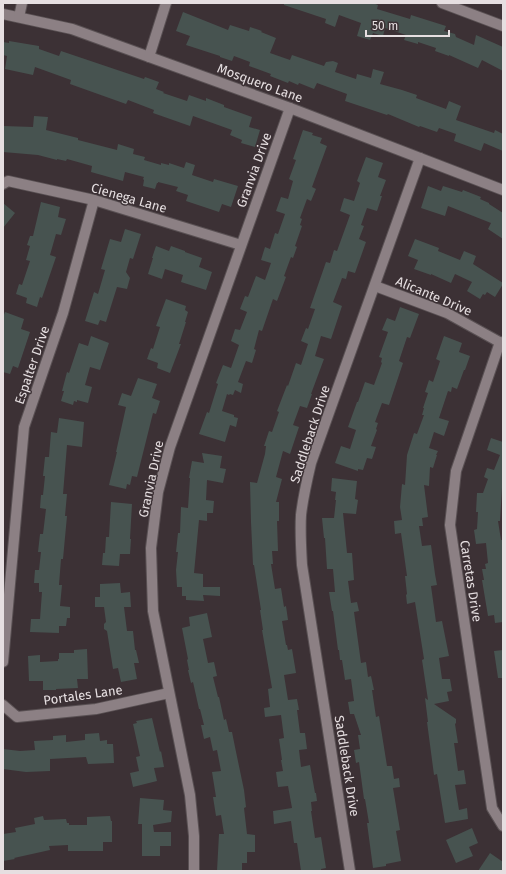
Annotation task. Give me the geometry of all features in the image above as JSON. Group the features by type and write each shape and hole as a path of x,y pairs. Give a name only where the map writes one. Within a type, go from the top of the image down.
{"street":[{"path":"19,17 22,3"},
{"path":"149,57 166,3"},
{"path":"442,3 503,26"},
{"name":"Mosquero Lane","path":"3,14 72,29 290,108 503,190"},
{"name":"Granvia Drive","path":"194,871 194,836 190,795 153,610 150,548 158,492 170,447 290,108"},
{"name":"Saddleback Drive","path":"350,871 302,565 300,540 301,521 305,488 311,463 420,158"},
{"name":"Cienega Lane","path":"6,183 94,200 241,245"},
{"name":"Espalter Drive","path":"3,662 24,427 63,313 94,200"},
{"name":"Alicante Drive","path":"375,286 446,313 501,343"},
{"name":"Carretas Drive","path":"501,343 456,471 450,525 492,808 503,826"},
{"name":"Portales Lane","path":"3,705 17,717 96,709 169,694"}],"building":[{"path":"284,3 373,3 378,5 377,9 410,19 411,15 446,26 444,31 455,34 456,37 474,45 476,35 503,47 503,71 482,60 478,68 449,55 435,51 436,48 418,42 418,44 404,40 406,35 385,28 383,36 373,33 370,40 357,36 361,23 339,15 335,27 325,23 326,19 284,5"},
{"path":"183,12 228,30 230,25 249,31 250,27 262,31 261,32 276,38 270,53 290,60 292,55 324,66 326,62 333,61 338,63 335,72 356,79 357,74 371,78 373,69 384,72 380,84 417,95 416,98 446,109 449,101 461,106 456,120 494,133 495,130 503,134 503,151 484,143 481,151 454,141 456,134 439,128 437,132 420,126 419,127 388,114 387,115 345,101 347,94 317,83 314,89 299,83 298,85 289,81 288,83 270,76 271,74 249,66 250,62 234,56 232,61 186,45 190,36 176,31"},
{"path":"9,41 39,46 39,49 59,56 61,51 144,79 145,77 159,82 156,89 164,92 163,93 187,101 189,95 206,101 206,98 224,105 224,107 252,117 249,127 260,130 255,147 241,143 242,140 230,135 232,130 193,116 190,126 153,113 154,110 128,100 126,104 70,84 71,80 35,67 33,75 5,69 7,56 3,55 3,42 9,43"},
{"path":"34,116 48,117 46,130 78,138 78,140 117,150 118,144 134,149 133,154 145,157 144,160 161,165 161,163 169,165 169,163 184,168 186,162 195,165 192,175 213,182 214,179 238,186 231,207 222,204 219,212 186,201 188,195 176,191 178,187 158,182 155,189 143,186 144,177 125,172 123,181 91,172 92,166 67,159 66,161 38,155 3,152 3,126 33,127"},
{"path":"303,130 322,138 320,143 327,146 312,187 316,189 311,201 307,199 300,218 302,219 300,225 302,226 295,246 297,247 293,258 291,257 284,276 286,277 277,301 273,299 262,331 259,330 254,349 256,350 252,363 246,361 238,382 243,384 241,393 235,390 233,395 227,394 222,411 238,418 236,427 230,425 225,442 199,434 207,412 209,413 218,384 216,383 223,365 231,368 239,345 231,341 235,329 240,330 247,312 240,309 245,296 248,297 256,276 265,280 271,263 261,260 265,247 270,249 275,233 278,234 285,214 276,211 281,197 288,199 293,181 289,179 296,160 293,159"},
{"path":"366,157 383,163 378,177 386,180 380,196 382,196 377,211 367,208 361,225 364,226 359,239 366,242 355,273 348,271 346,279 342,278 333,302 342,306 331,339 321,336 315,356 324,359 307,408 300,406 293,425 299,427 290,454 283,451 276,477 282,479 276,502 279,502 279,521 277,521 278,551 272,551 273,564 271,564 275,589 281,588 284,607 286,606 288,620 282,621 286,645 288,650 292,649 296,673 284,675 288,700 297,699 300,733 305,733 307,749 299,750 301,767 310,765 317,801 311,802 315,838 321,837 326,868 321,869 321,871 301,871 297,843 294,843 291,821 274,824 273,811 292,808 288,786 278,787 276,772 283,771 279,739 284,738 281,715 265,717 264,708 270,707 268,689 272,688 253,565 250,482 257,483 265,454 266,446 264,446 269,431 272,432 279,412 277,411 296,363 301,365 308,344 301,341 306,328 308,329 315,309 310,308 326,262 330,263 334,250 337,251 350,215 340,211 344,198 354,201 360,183 357,181"},
{"path":"428,186 441,191 443,186 462,192 463,190 481,197 480,199 489,203 503,213 503,239 488,229 491,223 448,206 445,216 421,208"},
{"path":"41,202 60,207 58,217 66,219 61,235 56,234 50,255 56,257 42,298 40,297 37,307 26,303 27,298 16,294 19,284 22,285 30,261 26,260 30,246 27,245 30,236 33,236"},
{"path":"3,203 15,213 3,228"},
{"path":"125,229 141,234 133,259 130,258 126,272 130,278 127,289 117,287 106,322 100,320 98,325 85,321 94,292 98,294 105,270 101,269 110,239 121,242"},
{"path":"415,239 439,248 438,251 460,260 464,251 476,256 473,264 503,284 495,297 487,292 485,295 483,294 480,299 467,291 472,282 455,274 451,283 431,274 414,269 418,260 408,256"},
{"path":"156,246 169,251 171,246 202,258 199,267 212,272 206,290 181,282 183,275 165,269 162,279 148,274"},
{"path":"166,299 186,306 185,310 188,312 179,344 181,344 170,373 157,368 158,363 147,359 151,348 153,349 160,327 156,326"},
{"path":"400,307 419,314 410,338 407,337 399,361 403,363 389,405 382,403 375,422 378,423 371,446 376,447 372,459 367,458 363,470 358,469 358,471 335,463 341,446 350,449 356,430 348,427 357,402 365,382 374,385 382,363 382,358 379,357 388,332 382,330 387,318 395,321"},
{"path":"5,312 24,319 21,329 30,332 18,368 13,366 10,374 3,372 3,317"},
{"path":"91,336 109,343 100,370 90,367 85,385 92,387 88,403 77,400 77,402 74,401 73,405 61,401 67,372 69,373 79,343 88,346"},
{"path":"444,336 462,343 459,352 470,356 457,389 452,387 451,392 448,391 439,418 449,421 444,436 434,432 429,448 438,451 433,468 430,467 429,486 424,485 428,517 422,518 423,526 419,526 422,546 431,545 437,585 431,586 436,622 442,621 449,656 439,658 442,679 450,679 452,691 447,692 449,701 434,704 456,719 455,724 458,743 454,743 458,771 464,770 466,784 455,785 459,810 467,808 468,819 445,823 437,774 434,775 427,722 425,698 428,700 422,660 424,659 415,602 407,604 405,576 407,576 401,533 395,534 394,521 402,520 400,507 402,484 405,485 407,455 414,433 417,434 424,415 422,415 423,408 428,393 425,392 429,380 433,382 440,361 436,359"},
{"path":"138,378 157,384 152,398 160,401 156,414 153,413 137,477 132,476 130,485 127,484 126,489 109,485 126,407 118,405 122,393 131,396"},
{"path":"59,418 84,422 82,447 67,445 63,494 67,494 65,516 67,516 63,559 61,559 59,585 62,585 60,606 70,607 70,618 67,618 66,626 59,626 59,633 30,632 31,619 40,619 42,592 39,592 39,583 34,583 35,570 39,570 41,552 38,552 40,534 43,534 46,509 40,508 45,476 43,476 45,457 49,457 51,432 57,433"},
{"path":"491,438 503,442 503,489 502,488 500,521 498,521 501,540 503,540 503,622 495,623 494,615 488,616 482,580 484,580 482,569 486,569 485,564 488,563 486,543 476,544 474,530 477,529 477,493 483,493 488,479 484,477 487,468 494,470 500,455 487,450"},
{"path":"202,453 222,456 220,468 226,469 223,483 207,480 206,500 214,501 213,513 207,513 207,521 199,520 194,573 203,574 203,587 220,587 220,596 203,595 204,601 186,600 186,596 182,596 182,587 177,587 176,570 178,552 176,552 178,533 180,533 181,507 188,508 189,478 192,461 204,463"},
{"path":"332,478 357,481 355,499 358,500 356,514 343,513 347,553 352,553 354,580 348,581 351,603 357,602 359,611 354,612 361,663 366,662 368,677 371,676 374,690 372,690 376,717 379,716 387,766 392,766 394,779 399,778 400,787 393,788 400,830 396,831 401,861 386,864 386,866 373,868 367,823 369,823 359,762 356,763 354,750 360,749 358,735 361,735 354,714 350,714 348,702 354,701 351,679 345,680 342,660 340,660 338,650 329,592 335,592 333,569 327,569 322,518 334,518 336,492 331,491"},
{"path":"111,502 132,504 130,554 120,554 119,566 102,565 103,553 105,553 106,537 109,537"},
{"path":"120,583 121,593 130,592 131,607 124,607 127,631 133,631 135,650 139,663 134,663 137,679 121,682 118,668 113,669 107,631 104,629 104,624 106,622 104,607 95,607 95,597 100,597 100,584"},
{"path":"207,613 212,637 203,639 208,663 214,662 217,676 213,677 218,697 224,720 226,719 229,732 232,732 244,790 246,807 244,808 247,834 255,835 255,852 247,852 247,863 242,863 242,871 217,871 219,834 224,834 221,815 216,816 213,797 216,797 212,772 221,771 217,750 213,751 210,737 204,739 201,725 204,725 193,682 191,683 188,670 188,659 182,628 190,626 189,617"},
{"path":"87,649 88,679 77,679 78,688 43,690 43,681 29,681 28,656 40,655 40,662 58,661 59,653 74,653 74,650"},
{"path":"503,650 503,678 498,678 494,651"},
{"path":"152,718 164,767 154,768 157,781 133,787 130,773 139,771 136,757 140,756 133,724 137,723 136,721"},
{"path":"99,733 100,741 107,740 107,744 113,744 114,763 88,764 86,757 50,759 50,771 26,772 3,769 3,749 20,751 35,750 34,741 53,740 53,736 66,735 66,742 85,740 85,734"},
{"path":"140,798 164,800 163,810 172,811 171,822 153,825 154,832 171,832 171,846 160,846 160,856 142,856 142,824 138,824"},
{"path":"43,816 44,820 66,819 69,825 87,825 87,817 110,816 112,821 112,842 103,842 103,851 68,851 68,845 49,846 50,850 3,861 3,834 16,832 15,828 35,824 34,818"},
{"path":"472,828 478,843 469,847 473,856 456,863 446,840"},
{"path":"490,853 503,862 503,871 478,871"}]}
